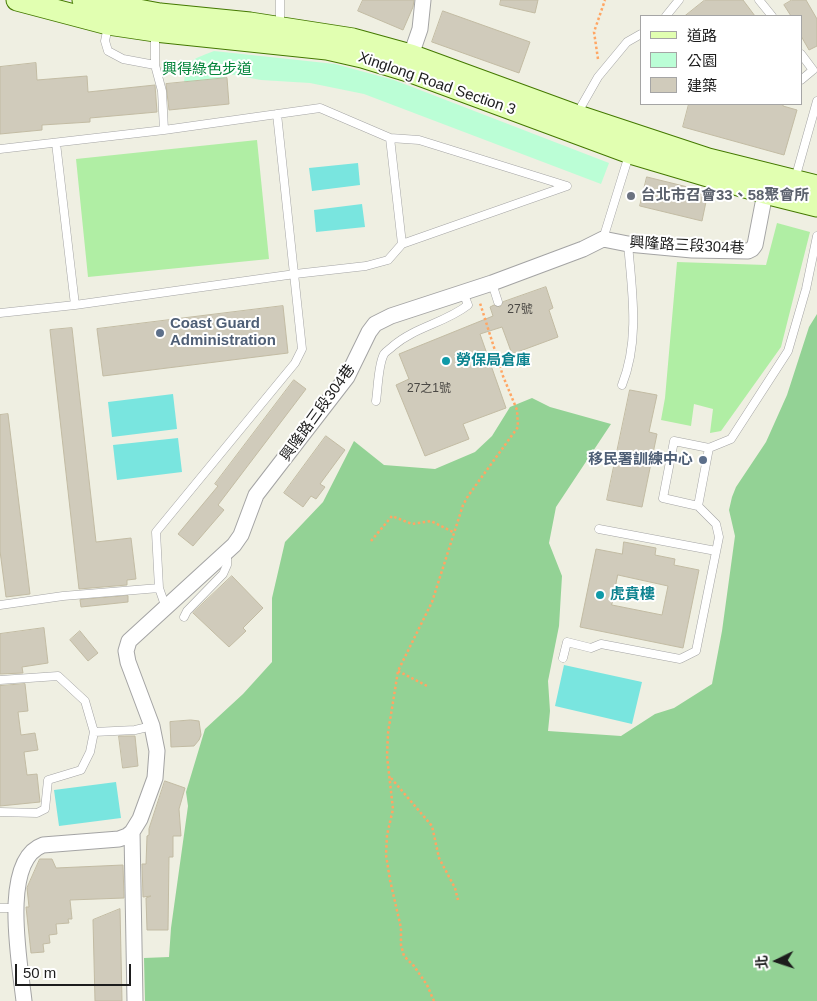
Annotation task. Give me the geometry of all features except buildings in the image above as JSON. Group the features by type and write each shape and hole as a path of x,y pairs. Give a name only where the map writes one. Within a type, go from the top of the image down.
{"main road":[{"name":"Xinglong Road Section 3","path":"17,0 280,27 339,36 411,54 576,125 630,154 817,206"},
{"name":"Xinglong Road Section 3","path":"83,0 111,10 155,31 327,49 362,56 576,125 817,186"}],"street":[{"path":"411,54 420,29 423,0"},
{"path":"765,193 795,181"},
{"name":"興隆路三段304巷","path":"135,1001 132,832 140,819 154,778 157,751 152,726 128,662 126,651 129,641 227,553 241,534 256,495 347,377 369,332 376,324 391,316 492,283 582,249 603,239 628,244 692,250 748,251 755,245 765,193"},
{"path":"24,1001 7,908 24,860 35,847 43,844 119,840 132,832"}],"lane":[{"path":"280,0 280,27"},
{"path":"667,15 679,0"},
{"path":"760,0 771,15"},
{"path":"111,10 105,41 108,51 123,59 155,65"},
{"path":"155,31 155,65 162,91 164,130"},
{"path":"576,125 582,105 598,77 627,42 640,35"},
{"path":"802,55 815,71 802,79"},
{"path":"795,181 817,101"},
{"path":"0,149 164,130 320,108 390,138 419,140 567,186 402,244 388,260 366,266 295,274 75,305 0,313"},
{"path":"166,608 159,588 156,532 295,363 302,349 277,114"},
{"path":"390,138 402,244"},
{"path":"56,143 75,305"},
{"path":"603,239 630,154"},
{"path":"563,658 567,642 591,648 601,644 680,659 696,651 719,537 716,524 698,506 663,498 674,441 709,448 731,440 788,351 806,289 817,236"},
{"path":"622,385 628,369 633,332 628,244"},
{"path":"492,283 498,302"},
{"path":"376,401 384,354 401,339 468,306 463,292"},
{"path":"698,506 709,448"},
{"path":"599,529 716,551"},
{"path":"184,618 187,611 223,574 227,565 227,553"},
{"path":"0,605 62,596 159,588"},
{"path":"0,680 58,676 84,701 94,732 90,752 81,770 48,780 45,809 37,813 0,812"},
{"path":"94,732 135,730 152,726"}],"path":[{"path":"598,77 599,67 594,32 605,0"},
{"path":"434,1001 427,985 414,966 404,956 401,945 401,928 386,854 387,835 393,808 387,756 388,733 398,671 432,602 453,532 468,496 518,427 517,410 503,376 481,304"},
{"path":"371,541 392,516 412,524 431,521 453,532"},
{"path":"398,671 429,687"},
{"path":"390,777 432,826 439,858 455,888 458,900"}],"green space":[{"name":"興得綠色步道","path":"214,51 335,64 394,80 609,163 601,184 364,94 310,83 261,80 224,73 226,83 184,88 187,67 190,63"},
{"path":"257,140 269,259 88,277 76,159"},
{"path":"777,223 810,232 781,347 721,431 710,433 713,409 694,404 691,426 661,420 665,398 677,262 766,265"},
{"path":"817,314 817,1001 145,1001 144,958 169,957 171,928 188,806 186,792 205,729 243,694 272,662 272,598 285,542 323,502 354,441 384,465 435,469 475,452 492,436 510,407 532,398 550,407 611,424 556,507 549,543 562,576 559,626 548,681 550,711 548,731 621,736 655,714 674,708 712,684 722,631 735,536 729,510 732,497 736,487 766,442 787,395 809,327"}],"shaded area":[{"path":"358,163 360,185 312,191 309,168"},
{"path":"362,204 365,227 316,232 314,210"},
{"path":"173,394 177,429 112,437 108,402"},
{"path":"178,438 182,472 117,480 113,445"},
{"path":"564,665 642,682 632,724 555,706"},
{"path":"116,782 121,818 59,826 54,790"}],"place":[{"name":"台北市召會33、58聚會所","path":"631,196"},
{"name":"Coast Guard Administration","path":"160,333"},
{"name":"勞保局倉庫","path":"446,361"},
{"name":"移民署訓練中心","path":"703,460"},
{"name":"虎賁樓","path":"600,595"}]}
